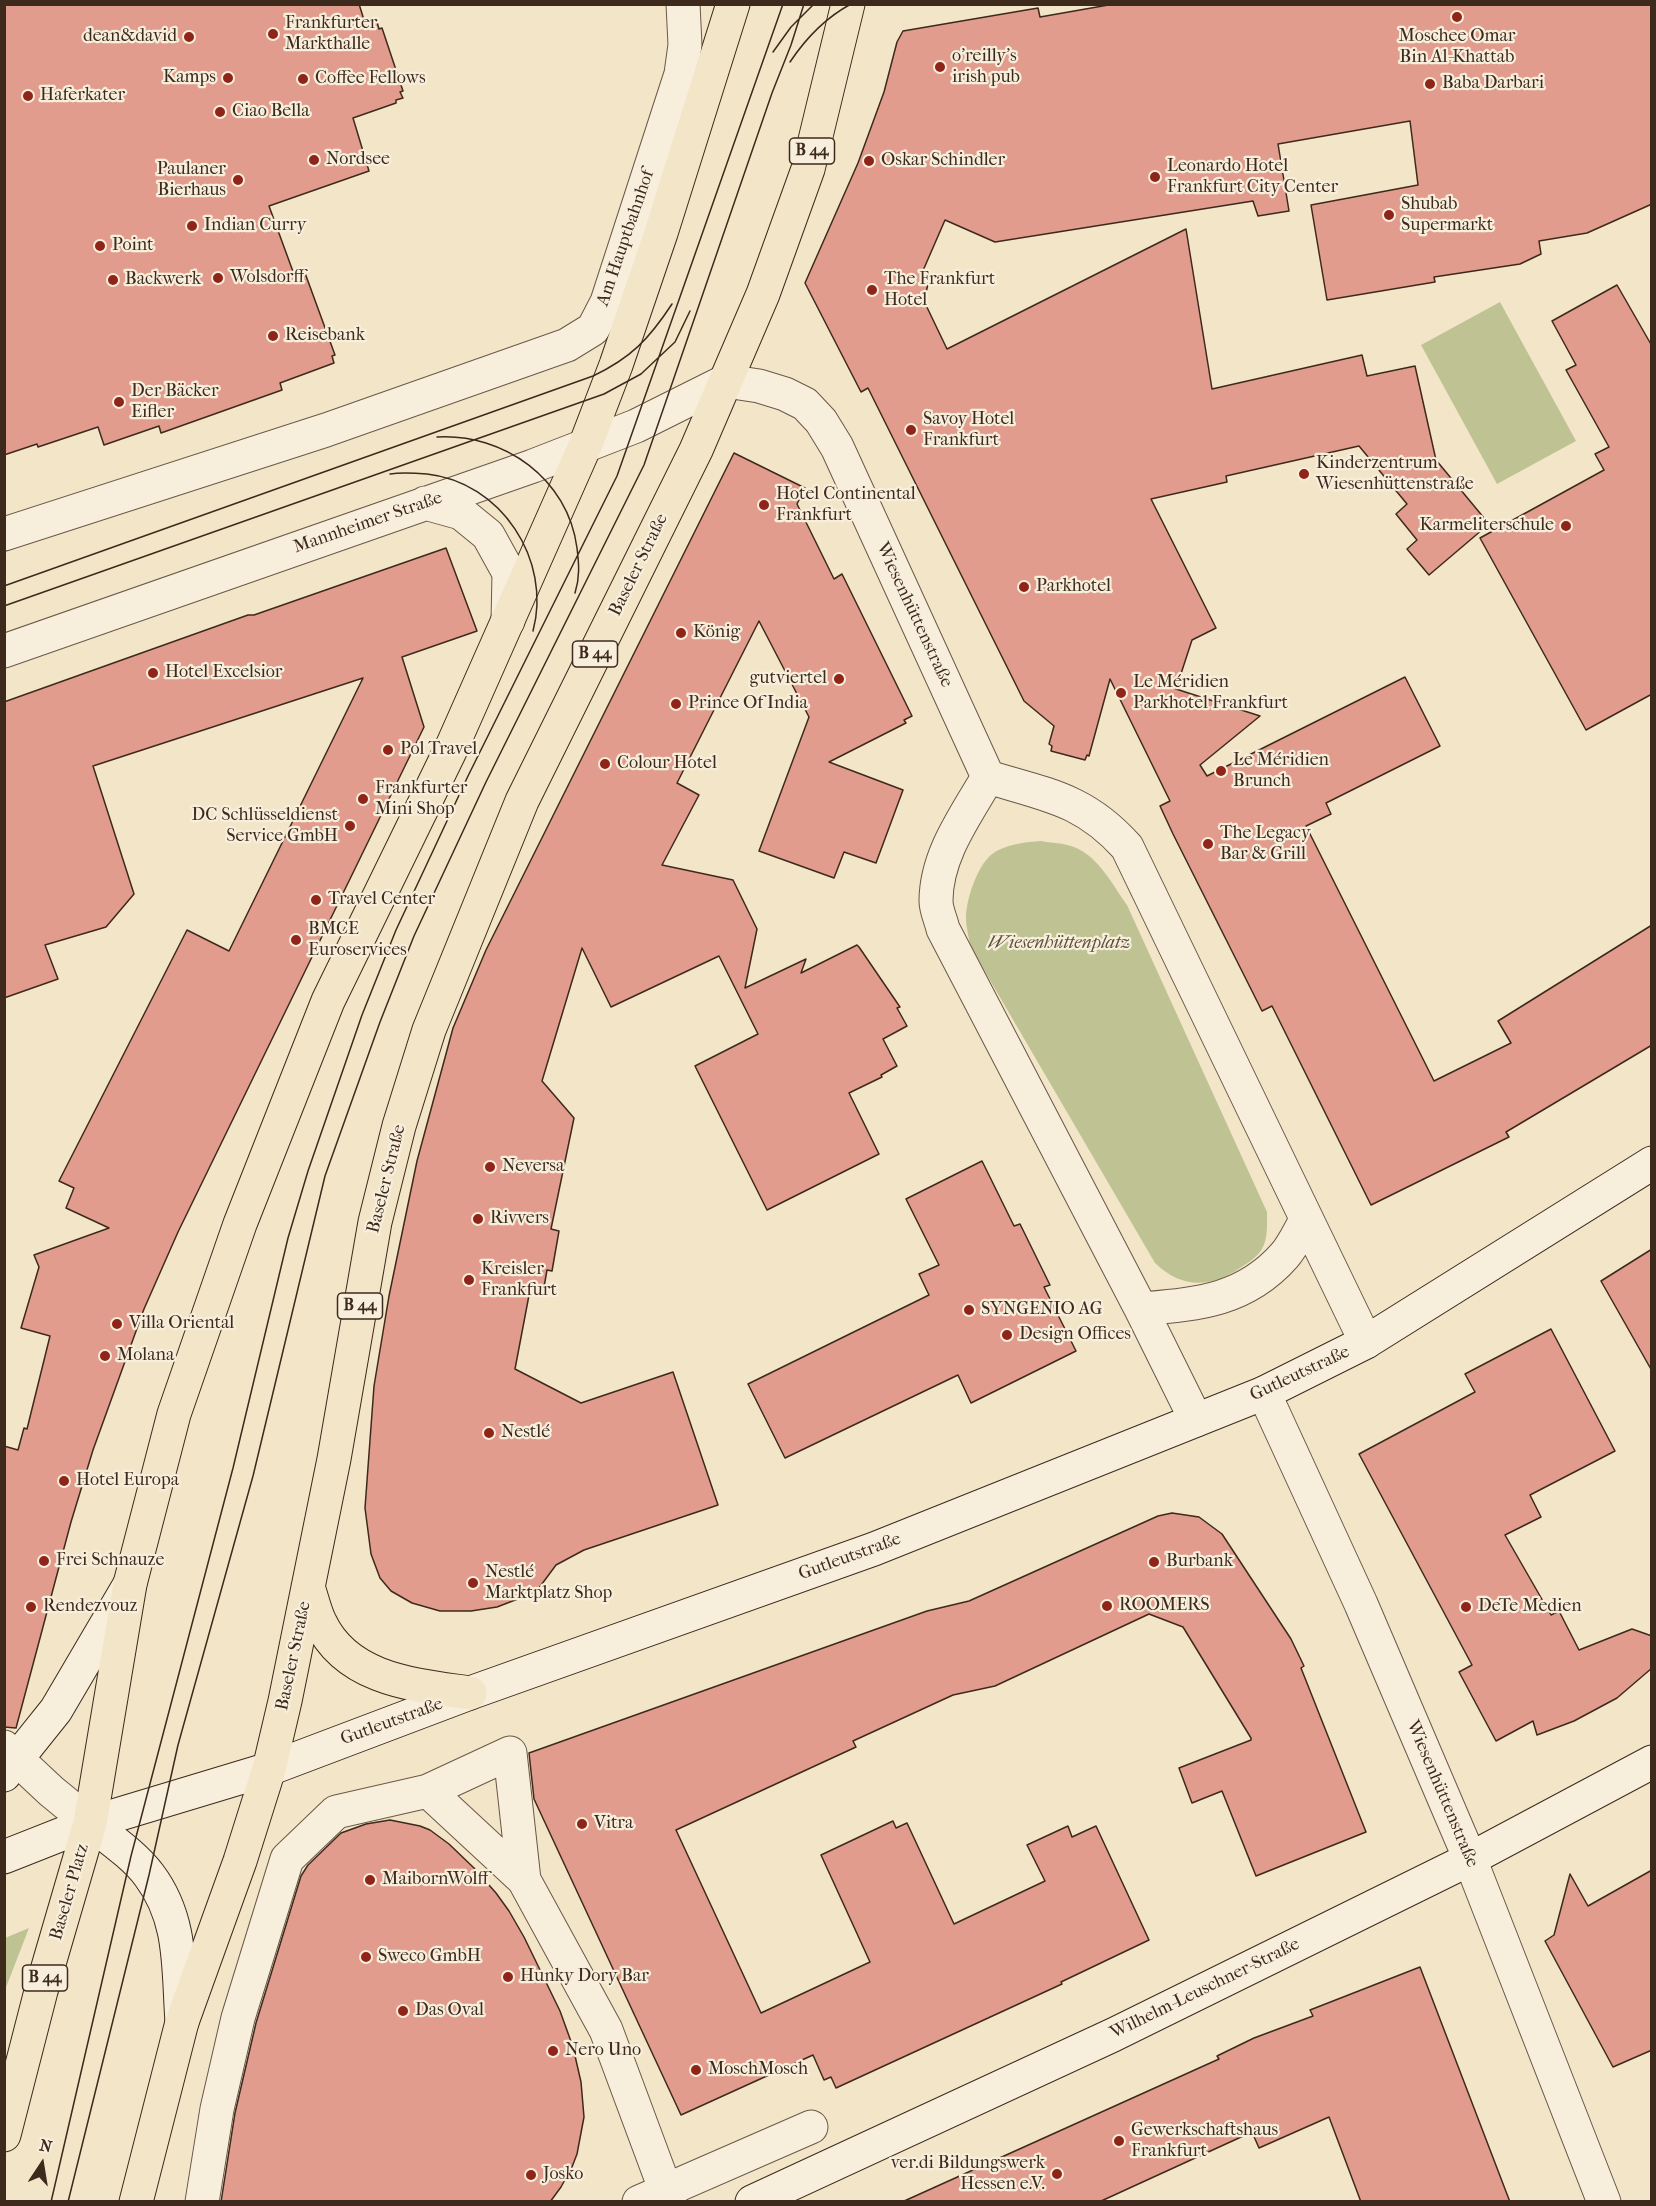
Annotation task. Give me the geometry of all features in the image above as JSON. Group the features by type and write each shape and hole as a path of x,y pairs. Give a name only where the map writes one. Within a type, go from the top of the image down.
{"main road":[{"name":"Am Hauptbahnhof","path":"585,446 661,233 733,4"},
{"name":"B 44","path":"726,381 763,294 808,169 848,4"},
{"name":"Baseler Straße","path":"182,2022 240,1861 269,1769 334,1459 375,1222 399,1126 429,1030 522,801 696,450 726,381"},
{"name":"B 44","path":"90,1823 130,1584 174,1414 240,1224 328,1001 450,751 585,446"},
{"path":"308,1586 320,1623 338,1648 359,1665 384,1677 470,1694"},
{"name":"Baseler Platz","path":"4,2135 41,1991 90,1823"},
{"name":"B 44","path":"135,2202 182,2022"}],"street":[{"name":"Am Hauptbahnhof","path":"4,534 424,397 567,345 592,328 607,302 681,74 685,45 683,4"},
{"name":"Mannheimer Straße","path":"4,651 533,466 636,426 726,381"},
{"name":"Wiesenhüttenstraße","path":"726,381 759,386 785,394 805,404 821,421 837,447 988,777"},
{"path":"425,503 461,513 488,535 509,573 508,623"},
{"path":"1196,1420 1141,1309 943,929 936,903 939,878 949,844 988,777 1066,800 1111,829 1127,847 1366,1342"},
{"name":"Gutleutstraße","path":"4,1857 90,1823 269,1769 874,1549 1264,1393 1366,1342 1652,1163"},
{"path":"1141,1309 1192,1305 1225,1297 1255,1282 1285,1255 1306,1220"},
{"name":"Wiesenhüttenstraße","path":"1264,1393 1361,1604 1470,1859 1604,2202"},
{"path":"90,1823 9,1760 56,1710 130,1584"},
{"path":"204,2199 217,2109 238,2018 287,1859 337,1804 510,1753 524,1880"},
{"name":"Wilhelm-Leuschner-Straße","path":"752,2202 1083,2049 1470,1859 1652,1762"},
{"path":"419,1781 524,1880 606,2030 659,2197 811,2127"},
{"name":"B 44","path":"90,1823 149,1875 169,1909 176,1934 182,2022"}],"green space":[{"path":"1500,302 1576,441 1497,484 1421,345"},
{"name":"Wiesenhüttenplatz","path":"1041,841 1070,846 1091,857 1127,905 1267,1212 1266,1236 1260,1252 1229,1275 1196,1283 1175,1278 1155,1263 970,946 966,921 970,893 987,859 1009,846"},
{"path":"29,1928 5,1990 5,1938"}],"building":[{"path":"4,4 359,4 365,23 368,22 370,25 377,22 379,29 382,28 403,91 400,92 403,98 396,100 396,103 353,118 369,171 269,206 295,277 305,273 335,355 332,356 334,363 280,383 282,390 161,433 159,426 104,445 98,427 38,447 37,444 4,455"},
{"path":"1114,4 1652,4 1652,204 1587,233 1539,241 1541,254 1520,264 1434,277 1435,282 1327,300 1311,205 1418,185 1410,121 1278,144 1289,211 1258,216 1253,201 995,242 945,220 922,273 928,284 924,301 947,349 1186,229 1212,389 1362,355 1367,376 1415,366 1436,460 1489,524 1429,575 1407,549 1417,540 1396,514 1407,504 1359,446 1226,476 1227,482 1151,499 1216,628 1192,640 1176,689 1260,716 1200,765 1207,776 1405,677 1440,746 1326,803 1331,814 1306,826 1434,1081 1511,1043 1498,1021 1652,925 1652,1045 1506,1132 1509,1137 1371,1205 1272,1006 1262,1011 1173,834 1160,806 1170,801 1110,679 1089,756 1087,755 1085,760 1051,751 1052,746 1049,744 1054,726 1024,701 868,388 861,392 805,283 858,163 884,92 897,42 903,31 1038,8 1040,17"},
{"path":"1617,285 1652,346 1652,694 1586,730 1480,538 1604,470 1595,454 1609,447 1566,370 1576,365 1552,321"},
{"path":"734,453 805,488 797,504 834,579 842,574 912,716 904,720 906,723 829,762 903,790 876,863 844,852 834,878 759,851 809,717 759,621 677,783 699,795 662,865 733,880 757,929 745,988 806,959 801,973 857,945 859,947 900,1007 897,1008 907,1026 883,1039 897,1066 881,1075 882,1077 849,1093 879,1154 767,1210 695,1066 758,1034 719,956 611,1007 582,948 542,1081 574,1118 551,1229 559,1231 552,1271 547,1270 543,1293 530,1290 515,1369 581,1403 673,1372 718,1505 584,1550 556,1565 536,1592 497,1607 471,1611 440,1611 412,1603 391,1591 380,1578 371,1554 365,1508 374,1386 389,1296 417,1161 453,1028 486,950"},
{"path":"446,548 477,631 402,657 424,727 178,1232 144,1309 93,1450 71,1522 16,1728 4,1727 4,1446 18,1450 24,1428 27,1429 50,1336 21,1328 39,1267 34,1255 109,1228 66,1208 74,1188 59,1181 187,930 229,951 363,678 93,766 134,894 106,927 45,945 58,979 4,998 4,702 248,615 254,615"},
{"path":"982,1161 1014,1226 1020,1224 1050,1285 1044,1287 1076,1351 971,1403 958,1375 785,1458 748,1384 929,1295 919,1274 939,1265 906,1199"},
{"path":"1652,1249 1652,1371 1601,1281"},
{"path":"1551,1329 1615,1451 1530,1495 1541,1517 1505,1535 1551,1615 1559,1611 1579,1650 1632,1629 1652,1636 1652,1668 1617,1698 1574,1721 1537,1735 1533,1721 1496,1741 1459,1672 1472,1665 1359,1454 1475,1392 1465,1374"},
{"path":"1172,1513 1199,1517 1222,1534 1291,1639 1304,1666 1301,1668 1366,1832 1256,1876 1222,1791 1192,1803 1179,1768 1251,1740 1251,1738 1183,1627 1149,1614 995,1686 953,1695 853,1741 856,1747 676,1830 761,2013 870,1962 821,1855 893,1821 896,1828 907,1823 954,1924 1045,1881 1027,1845 1068,1826 1072,1837 1096,1826 1149,1940 1061,1982 1062,1984 836,2088 831,2077 824,2080 813,2055 681,2115 534,1799 529,1753 927,1611 969,1601 1158,1516"},
{"name":"Das Oval","path":"390,1820 430,1830 449,1844 496,1893 524,1937 560,2011 573,2047 581,2082 584,2117 577,2154 572,2167 550,2202 221,2202 235,2113 256,2023 301,1876 308,1865 341,1833 366,1824"},
{"path":"1652,1870 1652,2050 1613,2067 1545,1941 1554,1935 1570,1874 1588,1906"},
{"path":"1420,1967 1510,2202 1361,2202 1329,2117 1259,2148 1252,2132 1099,2202 902,2202 1219,2059 1217,2056 1254,2038 1313,2016 1310,2010"}],"tram line":[{"path":"51,2202 131,1856 233,1468 288,1238 308,1171 362,1015 396,930 468,776 617,476 783,4"},
{"path":"68,2202 149,1875 178,1745 253,1476 325,1176 380,1022 414,936 486,782 644,465 804,4"},
{"path":"773,52 791,27 814,4"},
{"path":"790,62 817,29 851,4"},
{"path":"4,586 593,376 629,355 647,337 672,304"},
{"path":"4,606 604,394 641,374 675,342 690,311"},
{"path":"437,437 462,438 486,443 508,452 529,465 546,482 561,501 571,523 579,565 575,593"},
{"path":"390,474 427,474 454,480 477,492 498,508 515,529 527,552 535,578 537,604 533,631"}],"place":[{"name":"Moschee Omar Bin Al-Khattab","path":"1457,17"},
{"name":"Frankfurter Markthalle","path":"273,34"},
{"name":"dean&david","path":"189,37"},
{"name":"o'reilly's irish pub","path":"940,67"},
{"name":"Kamps","path":"228,78"},
{"name":"Coffee Fellows","path":"303,79"},
{"name":"Baba Darbari","path":"1430,84"},
{"name":"Haferkater","path":"28,96"},
{"name":"Ciao Bella","path":"220,112"},
{"name":"Nordsee","path":"314,160"},
{"name":"Oskar Schindler","path":"869,161"},
{"name":"Leonardo Hotel Frankfurt City Center","path":"1155,177"},
{"name":"Paulaner Bierhaus","path":"238,180"},
{"name":"Shubab Supermarkt","path":"1389,215"},
{"name":"Indian Curry","path":"192,226"},
{"name":"Point","path":"100,246"},
{"name":"Wolsdorff","path":"218,278"},
{"name":"Backwerk","path":"113,280"},
{"name":"The Frankfurt Hotel","path":"872,290"},
{"name":"Reisebank","path":"273,336"},
{"name":"Der Bäcker Eifler","path":"119,402"},
{"name":"Savoy Hotel Frankfurt","path":"911,430"},
{"name":"Kinderzentrum Wiesenhüttenstraße","path":"1304,474"},
{"name":"Hotel Continental Frankfurt","path":"764,505"},
{"name":"Karmeliterschule","path":"1566,526"},
{"name":"Parkhotel","path":"1024,587"},
{"name":"König","path":"681,633"},
{"name":"Hotel Excelsior","path":"153,673"},
{"name":"gutviertel","path":"839,679"},
{"name":"Le Méridien Parkhotel Frankfurt","path":"1121,693"},
{"name":"Prince Of India","path":"676,704"},
{"name":"Pol Travel","path":"388,750"},
{"name":"Colour Hotel","path":"605,764"},
{"name":"Le Méridien Brunch","path":"1221,771"},
{"name":"Frankfurter Mini Shop","path":"363,799"},
{"name":"DC Schlüsseldienst Service GmbH","path":"350,826"},
{"name":"The Legacy Bar & Grill","path":"1208,844"},
{"name":"Travel Center","path":"316,900"},
{"name":"BMCE Euroservices","path":"296,940"},
{"name":"Neversa","path":"490,1167"},
{"name":"Rivvers","path":"478,1219"},
{"name":"Kreisler Frankfurt","path":"469,1280"},
{"name":"SYNGENIO AG","path":"969,1310"},
{"name":"Villa Oriental","path":"117,1324"},
{"name":"Design Offices","path":"1007,1335"},
{"name":"Molana","path":"105,1356"},
{"name":"Nestlé","path":"489,1433"},
{"name":"Hotel Europa","path":"64,1481"},
{"name":"Frei Schnauze","path":"44,1561"},
{"name":"Burbank","path":"1154,1562"},
{"name":"Nestlé Marktplatz Shop","path":"473,1583"},
{"name":"ROOMERS","path":"1107,1606"},
{"name":"Rendezvouz","path":"31,1607"},
{"name":"DeTe Medien","path":"1466,1607"},
{"name":"Vitra","path":"582,1824"},
{"name":"MaibornWolff","path":"370,1880"},
{"name":"Sweco GmbH","path":"366,1957"},
{"name":"Hunky Dory Bar","path":"508,1977"},
{"name":"Das Oval","path":"403,2011"},
{"name":"Nero Uno","path":"553,2051"},
{"name":"MoschMosch","path":"696,2070"},
{"name":"Gewerkschaftshaus Frankfurt","path":"1119,2141"},
{"name":"ver.di Bildungswerk Hessen e.V.","path":"1057,2174"},
{"name":"Josko","path":"531,2175"}]}
